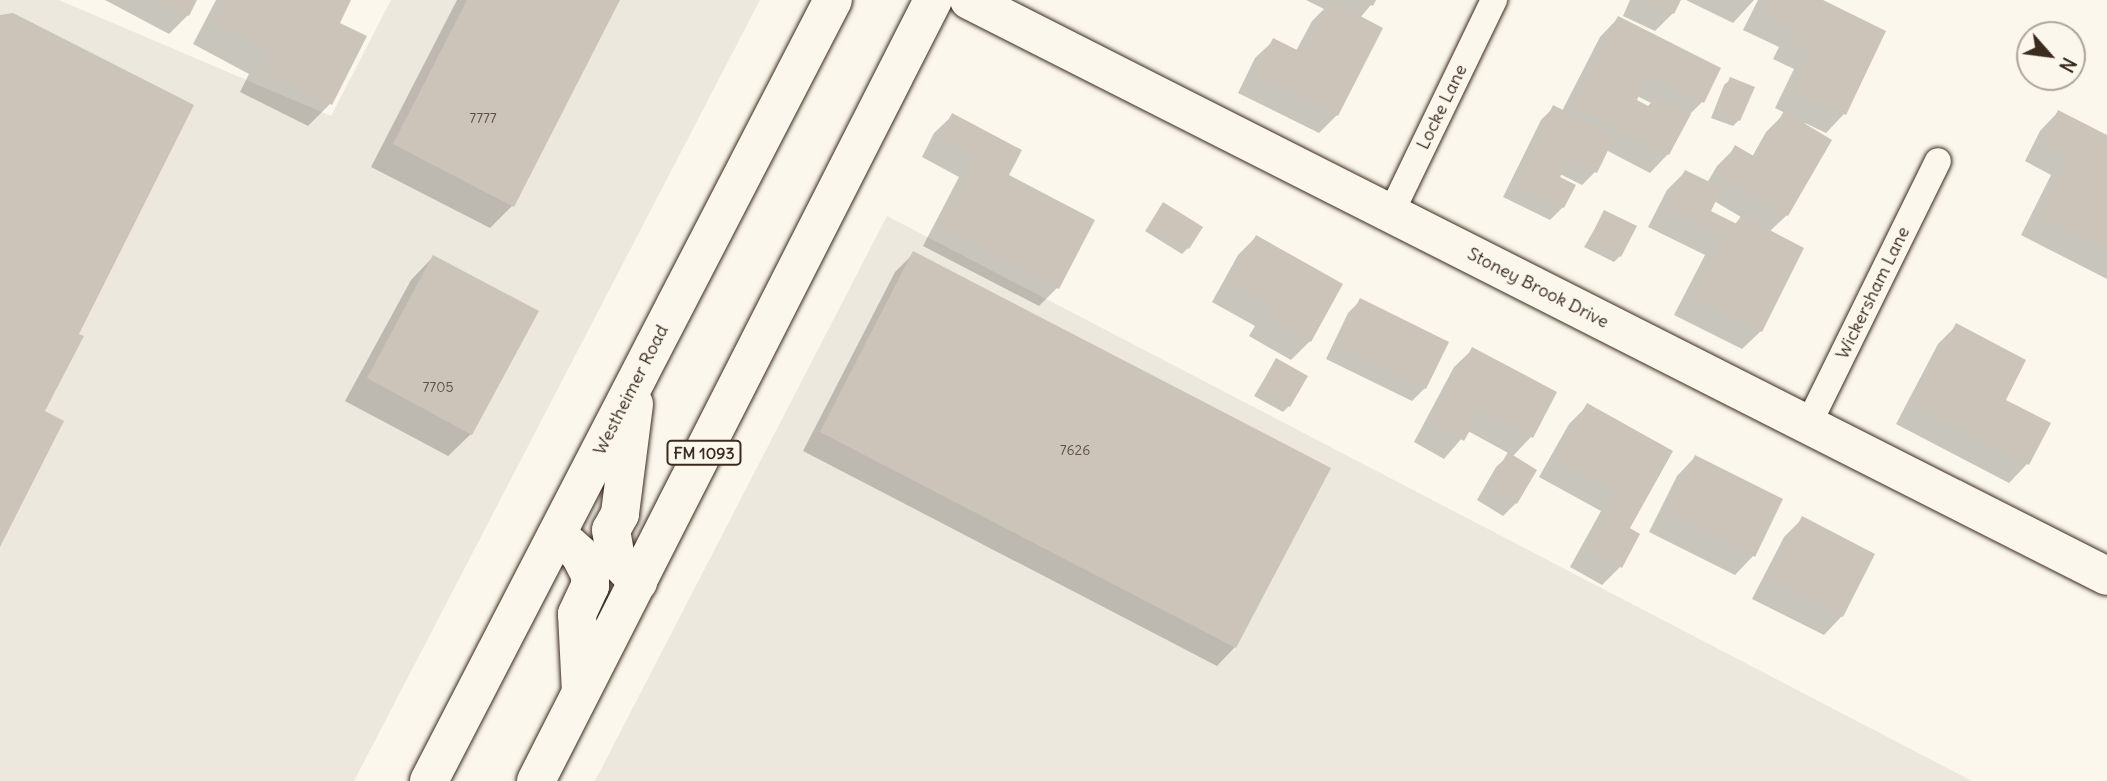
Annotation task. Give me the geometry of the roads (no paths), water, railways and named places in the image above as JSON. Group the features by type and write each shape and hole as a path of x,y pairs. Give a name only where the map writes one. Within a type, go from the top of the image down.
{"main road":[{"name":"Westheimer Road","path":"429,781 833,0"},
{"name":"FM 1093","path":"536,781 933,0"},
{"name":"Stoney Brook Drive","path":"969,0 2107,576"},
{"path":"636,381 620,514 611,530 616,559 638,582"},
{"path":"557,534 580,555 590,575 590,586 577,614 581,694"}],"street":[{"name":"Locke Lane","path":"1391,213 1494,0"},
{"name":"Wickersham Lane","path":"1808,425 1938,161"}]}
